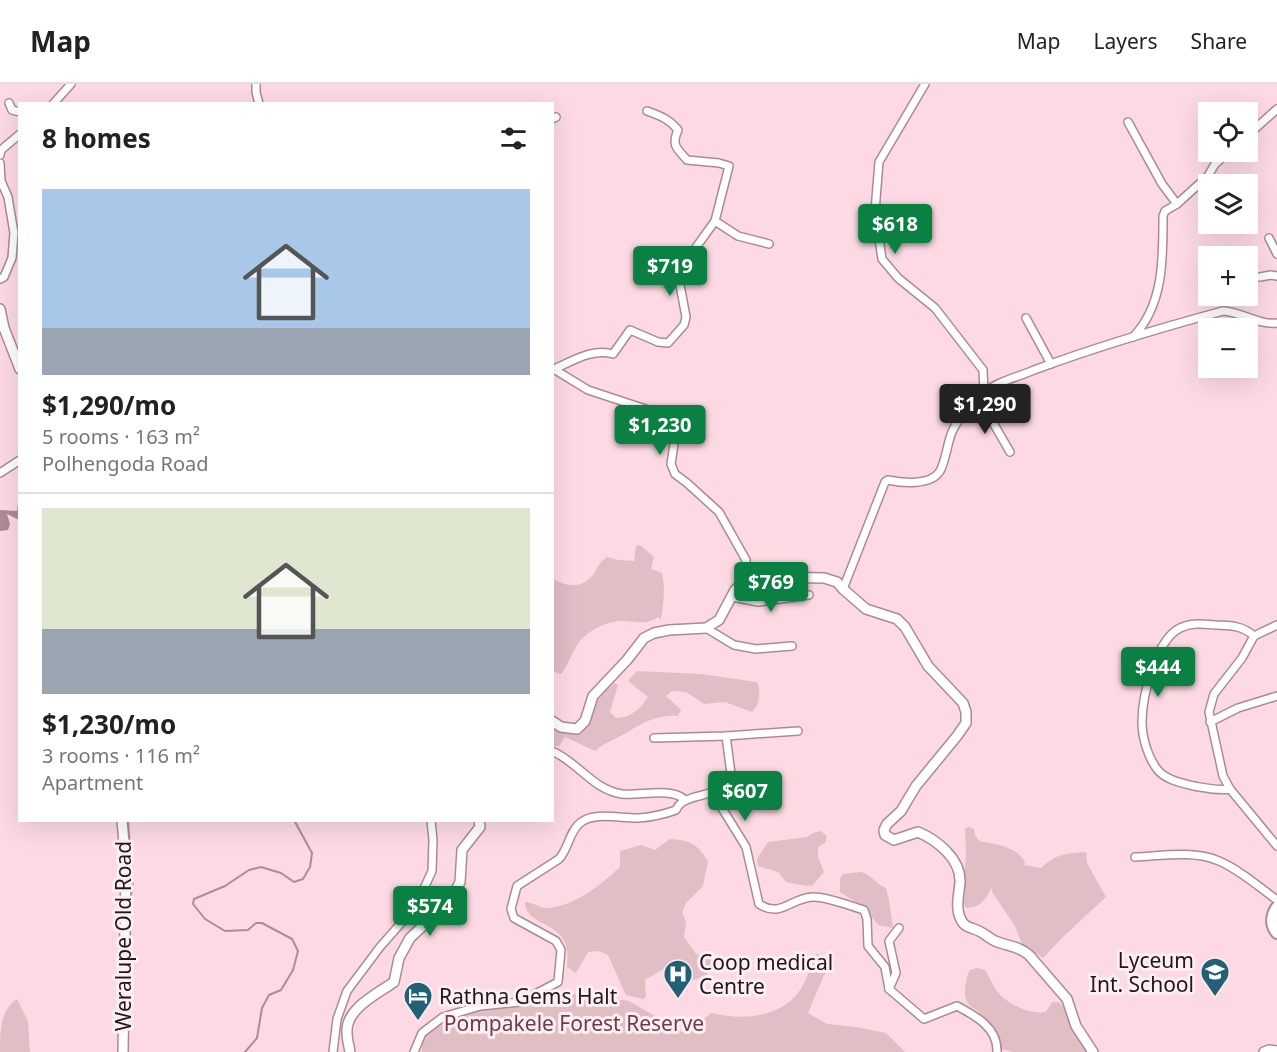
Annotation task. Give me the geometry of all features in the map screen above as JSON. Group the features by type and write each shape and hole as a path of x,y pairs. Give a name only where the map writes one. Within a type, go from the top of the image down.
{"main road":[{"path":"1277,907 1272,922 1277,933"}],"street":[{"path":"55,102 71,84"},
{"path":"256,84 258,102"},
{"path":"925,84 879,162 876,210 882,259 898,278 935,308 984,370 984,393"},
{"path":"9,103 12,110 18,112"},
{"path":"1258,126 1277,109"},
{"path":"554,369 594,352 602,351 613,354 630,330 658,342 668,343 684,325 686,317 680,285 684,264 715,221 729,166 687,160 675,145 674,140 678,130 672,122 647,111"},
{"path":"1128,122 1162,184 1177,204"},
{"path":"0,155 1,150 18,135"},
{"path":"1131,339 1142,327 1153,305 1163,258 1165,211 1177,204 1208,176 1217,162"},
{"path":"0,163 1,181 8,197 14,233 12,258 4,277 0,279"},
{"path":"715,221 738,236 769,244"},
{"path":"1269,238 1277,254"},
{"path":"1260,277 1277,276"},
{"path":"0,309 4,328 18,364"},
{"path":"843,590 885,482 888,480 903,483 918,482 932,478 939,472 953,429 971,406 996,385 1152,330 1223,311 1234,311 1266,324 1277,323"},
{"path":"1026,318 1051,364"},
{"path":"554,370 588,390 673,418 671,426 675,437 671,464 675,474 719,512 746,561 746,580"},
{"path":"971,406 988,414 1010,452"},
{"path":"0,473 18,461"},
{"path":"554,722 561,727 577,729 585,721 592,696 627,660 644,638 669,630 706,628 719,620 735,590 746,580 765,577 824,578 837,582 866,609 897,619 905,627 928,666 963,703 966,712 966,723 916,786 901,811 887,824 884,830 885,836 894,840 918,832 933,838 958,866 960,881 957,905 962,922 967,927 978,930 996,941 1023,949 1067,999 1076,1026 1094,1052"},
{"path":"733,597 758,602 809,595"},
{"path":"1230,789 1210,789 1181,783 1163,776 1147,750 1142,725 1143,709 1156,660 1169,636 1178,629 1190,624 1232,625 1248,630 1254,636"},
{"path":"1277,625 1254,636 1242,658 1214,694 1209,712 1223,776 1230,789 1277,846"},
{"path":"706,628 734,645 756,650 792,646"},
{"path":"1210,722 1238,708 1277,696"},
{"path":"654,738 798,731"},
{"path":"414,1052 422,1033 443,1017 480,1006 520,1002 558,982 561,950 556,940 514,918 511,909 517,886 564,854 575,827 583,820 594,817 641,818 668,813 676,810 678,804 685,800 712,792 732,781 726,736"},
{"path":"554,752 566,757 602,789 622,794 676,793 685,800"},
{"path":"712,792 746,848 759,904 774,911 801,899 816,896 864,910 867,919 868,946 885,967 889,988 924,1019 957,1006 975,1015 994,1035 996,1052"},
{"name":"Weralupe Old Road","path":"122,822 126,866 123,1052"},
{"path":"333,1052 337,1019 347,991 380,947 417,906 432,871 431,822"},
{"path":"350,1052 346,1031 350,1017 358,1008 394,982 399,958 410,938 441,909 455,892 460,882 462,850 480,827 479,822"},
{"path":"1135,857 1196,856 1218,861 1277,900"},
{"path":"889,988 896,974 889,941 899,928"},
{"path":"1264,1052 1277,1051"}],"green space":[{"path":"640,545 654,557 651,569 662,573 664,590 661,620 658,617 646,622 620,621 601,626 580,641 561,674 554,672 554,579 568,585 583,583 592,576 607,557 634,561 636,546"},
{"path":"637,671 701,674 757,682 758,702 752,712 725,702 704,704 686,692 672,691 666,696 681,710 678,716 663,716 650,720 595,751 565,737 559,746 554,746 554,729 575,733 582,730 587,725 604,692 615,683 618,685 610,712 616,718 621,718 638,709 648,697 628,681"},
{"path":"965,828 974,829 979,841 1016,852 1025,862 1024,865 1041,868 1052,859 1062,855 1086,852 1087,863 1106,897 1043,958 1022,944 1015,926 992,892 992,887 985,899 976,906 966,908 962,901 966,855"},
{"path":"821,831 827,836 825,843 818,847 818,857 824,872 813,885 786,882 778,872 758,866 757,859 768,842 807,837"},
{"path":"670,839 683,840 692,844 708,861 703,886 686,903 682,912 686,922 684,937 696,954 711,959 710,970 707,974 697,979 686,979 671,964 645,980 646,997 643,999 626,995 608,955 599,951 588,952 576,973 567,967 564,940 557,932 533,917 527,911 525,902 545,908 569,903 596,888 620,867 620,851 641,845 655,850"},
{"path":"860,872 886,888 893,928 878,925 866,909 840,892 840,879 843,874"},
{"name":"Pompakele Forest Reserve","path":"816,954 835,961 834,967 824,975 808,1013 827,1024 886,1033 905,1052 422,1052 422,1033 455,1015 518,998 575,994 629,1001 686,1034 711,1013 746,1017 769,1013 780,1008 798,993"},
{"path":"977,968 985,970 1004,998 1025,1010 1046,1012 1052,1002 1059,1002 1090,1052 1013,1052 1002,1049 990,1024 966,1000 967,977 970,970"},
{"path":"17,999 28,1021 30,1052 0,1052 4,1015"}],"shaded area":[{"path":"18,504 18,520 7,514 10,524 8,530 0,531 0,510 17,511"}],"waterway":[{"path":"128,822 133,890 130,895"},
{"path":"245,1052 257,1038 262,1008 269,995 281,990 293,970 298,951 292,939 262,923 256,923 248,930 225,931 205,919 193,904 194,899 225,886 249,870 261,867 281,873 294,882 303,879 310,867 312,853 295,822"}],"place":[{"name":"Lyceum Int. School","path":"1215,998"},
{"name":"Coop medical Centre","path":"678,1000"},
{"name":"Rathna Gems Halt","path":"418,1022"}]}
